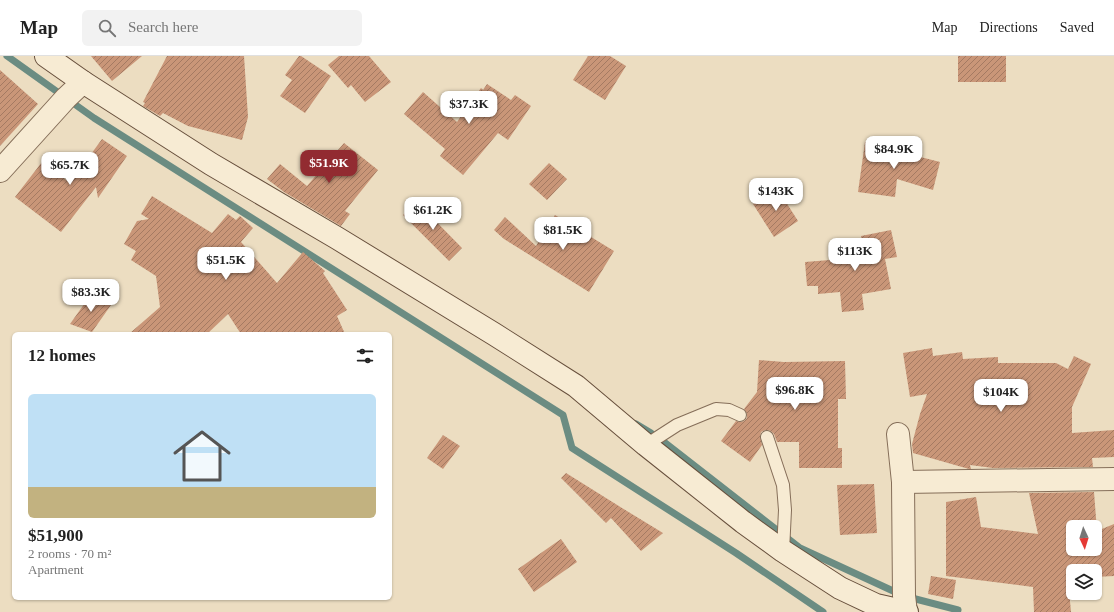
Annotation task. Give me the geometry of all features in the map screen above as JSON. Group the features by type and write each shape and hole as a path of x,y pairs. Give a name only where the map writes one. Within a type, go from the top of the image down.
{"main road":[{"path":"46,56 83,82 211,164 330,234 576,386 646,445 743,522 783,551 840,588 873,608 906,612 904,596 903,482 898,434"},
{"path":"0,172 66,98 83,82"},
{"path":"903,482 1114,479"}],"lane":[{"path":"646,445 677,425 716,409 729,410 740,414"},
{"path":"767,437 783,485 785,510 783,551"}],"building":[{"path":"91,56 142,56 112,81"},
{"path":"167,56 244,56 248,117 242,140 188,126 163,113 160,116 143,106 145,103 143,102"},
{"path":"299,56 331,76 305,113 280,96 292,80 285,75"},
{"path":"339,56 369,56 391,82 365,102 351,85 348,88 328,65"},
{"path":"588,56 610,56 626,66 605,100 573,80"},
{"path":"958,56 1006,56 1006,82 958,82"},
{"path":"0,70 38,104 0,146"},
{"path":"487,84 511,100 515,95 531,106 508,140 498,133 463,175 440,156 445,149 404,114 423,92 457,122 481,88 483,90"},
{"path":"102,139 127,156 98,198 96,187 61,232 15,197 42,162 70,183"},
{"path":"865,142 901,147 901,152 940,162 933,190 897,179 895,197 858,192"},
{"path":"344,143 378,170 345,211 350,214 341,226 284,192 267,179 280,164 307,186"},
{"path":"549,163 567,179 547,200 529,184"},
{"path":"777,188 798,221 774,237 753,204"},
{"path":"152,196 212,233 228,214 236,220 240,216 253,228 241,242 277,283 303,252 325,271 323,273 347,310 337,316 344,332 240,332 228,314 209,332 131,332 160,307 156,276 131,260 136,251 124,244 137,221 149,219 141,214"},
{"path":"417,202 462,248 449,261 403,215"},
{"path":"555,215 614,251 589,292 504,239 494,230 505,217 536,246"},
{"path":"891,230 897,257 885,259 891,289 862,294 864,310 842,312 840,292 818,294 818,286 807,286 805,262 855,258 854,251 863,249 861,236"},
{"path":"92,293 111,305 92,332 70,324"},
{"path":"932,348 933,356 962,352 963,359 998,357 998,363 1056,363 1068,369 1074,356 1091,364 1072,407 1072,433 1114,430 1114,457 1092,458 1093,467 993,468 970,465 971,469 969,469 913,453 912,444 927,394 910,397 903,353"},
{"path":"759,360 784,362 845,361 846,399 838,399 838,448 842,448 842,468 799,468 799,442 777,442 774,434 769,430 761,432 760,436 762,445 750,462 721,441 736,421 741,422 747,418 747,414 744,409 757,392"},
{"path":"443,435 460,446 443,469 427,458"},
{"path":"566,473 663,533 641,551 611,518 606,523 561,478"},
{"path":"874,484 877,533 840,535 837,485"},
{"path":"1094,492 1096,520 1066,520 1066,556 1102,556 1102,529 1114,524 1114,576 1102,577 1102,564 1066,564 1066,600 1070,600 1071,612 1034,612 1033,587 946,576 946,502 976,497 981,527 1038,534 1029,493"},
{"path":"561,539 577,562 534,592 518,569"},
{"path":"931,576 956,580 953,599 928,594"}],"waterway":[{"path":"7,56 94,118 563,415 572,448 736,553 823,612"},
{"path":"636,424 651,433"},
{"path":"664,442 800,548 904,596 958,610"}]}
